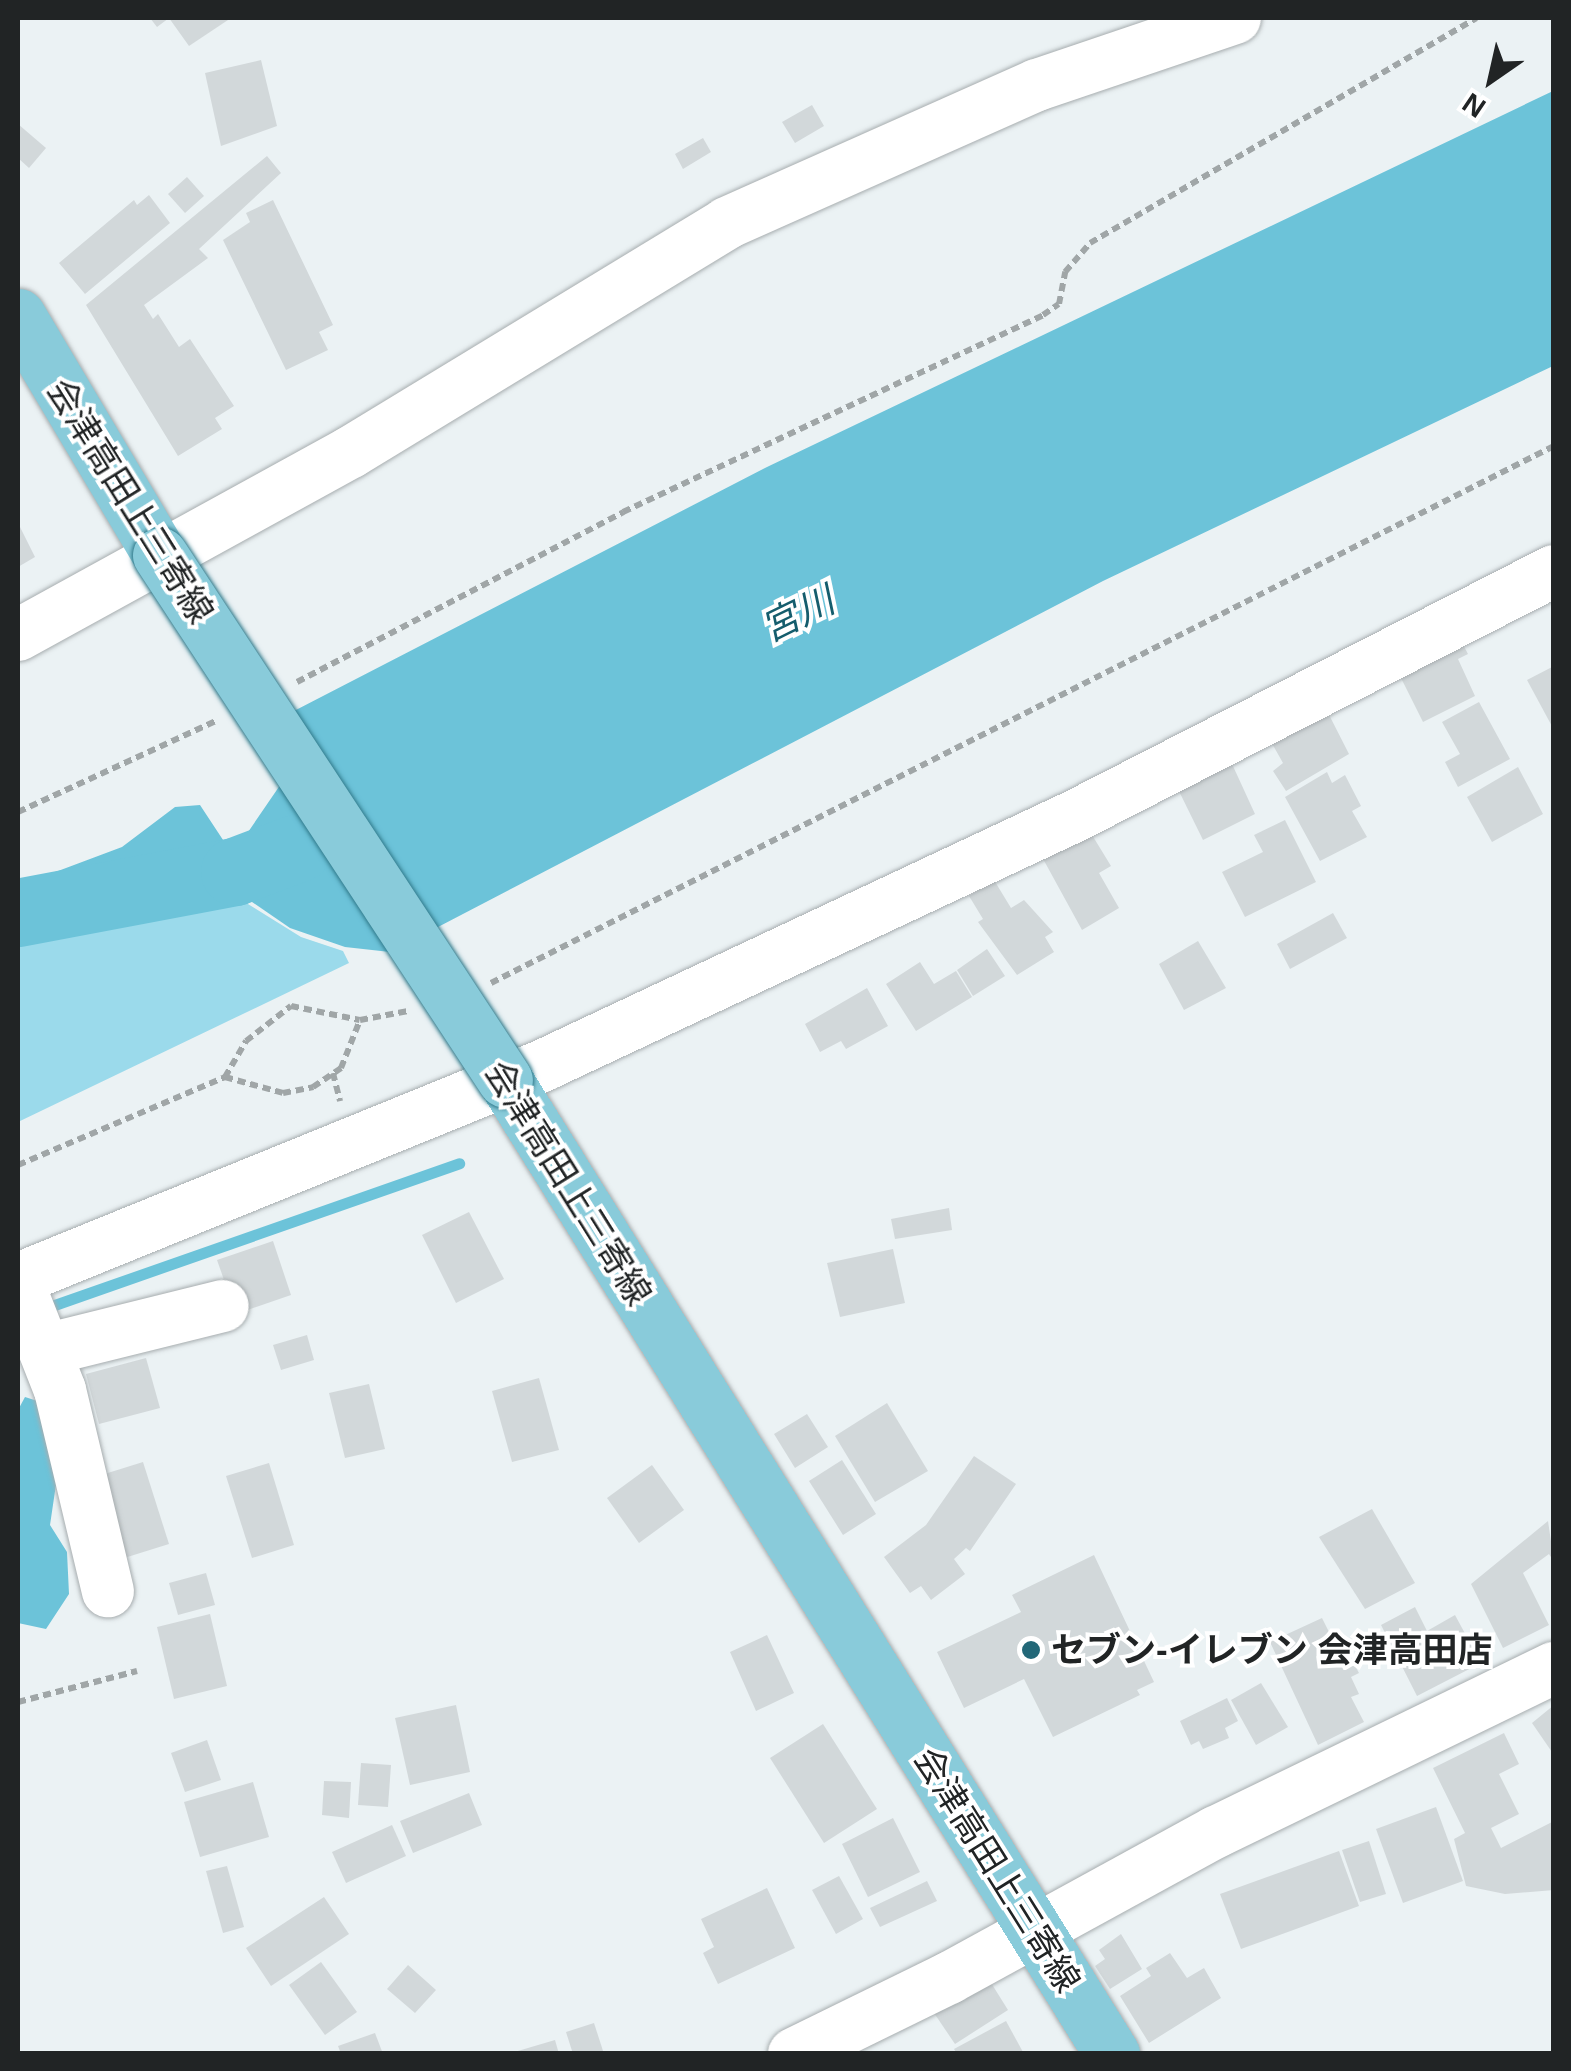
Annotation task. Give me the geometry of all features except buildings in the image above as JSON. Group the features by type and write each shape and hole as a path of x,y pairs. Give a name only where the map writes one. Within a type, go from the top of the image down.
{"main road":[{"name":"会津高田上三寄線","path":"18,316 160,555 505,1080 1112,2054"}],"street":[{"path":"18,635 351,452 727,222 1036,85 1236,18"},
{"path":"108,1591 44,1350 18,1281 505,1080 1075,816 1554,570"},
{"path":"44,1350 223,1306"},
{"path":"794,2054 1034,1932 1216,1832 1554,1668"}],"path":[{"path":"278,691 623,512 1043,315 1059,304 1066,272 1090,243 1476,18"},
{"path":"480,989 1554,446"},
{"path":"18,812 226,716"},
{"path":"18,1165 225,1077 246,1041 291,1006 360,1020 412,1010"},
{"path":"225,1077 283,1093 313,1086 341,1068 360,1020"},
{"path":"18,1702 137,1671"}],"shaded area":[{"path":"180,870 198,873 301,937 343,951 349,963 18,1122 18,940"}],"water":[{"path":"1553,91 1553,366 1103,581 390,952 345,947 290,928 194,862 173,865 18,937 18,886 122,847 175,807 200,805 227,846 244,838 285,778 292,712 767,467"},
{"path":"25,1397 50,1405 62,1444 50,1525 67,1552 69,1594 46,1629 18,1623 18,1410"}],"waterway":[{"name":"宮川","path":"18,913 235,872 299,848"},
{"path":"43,1309 459,1163"}],"place":[{"name":"セブン-イレブン 会津高田店","path":"1031,1650"}]}
